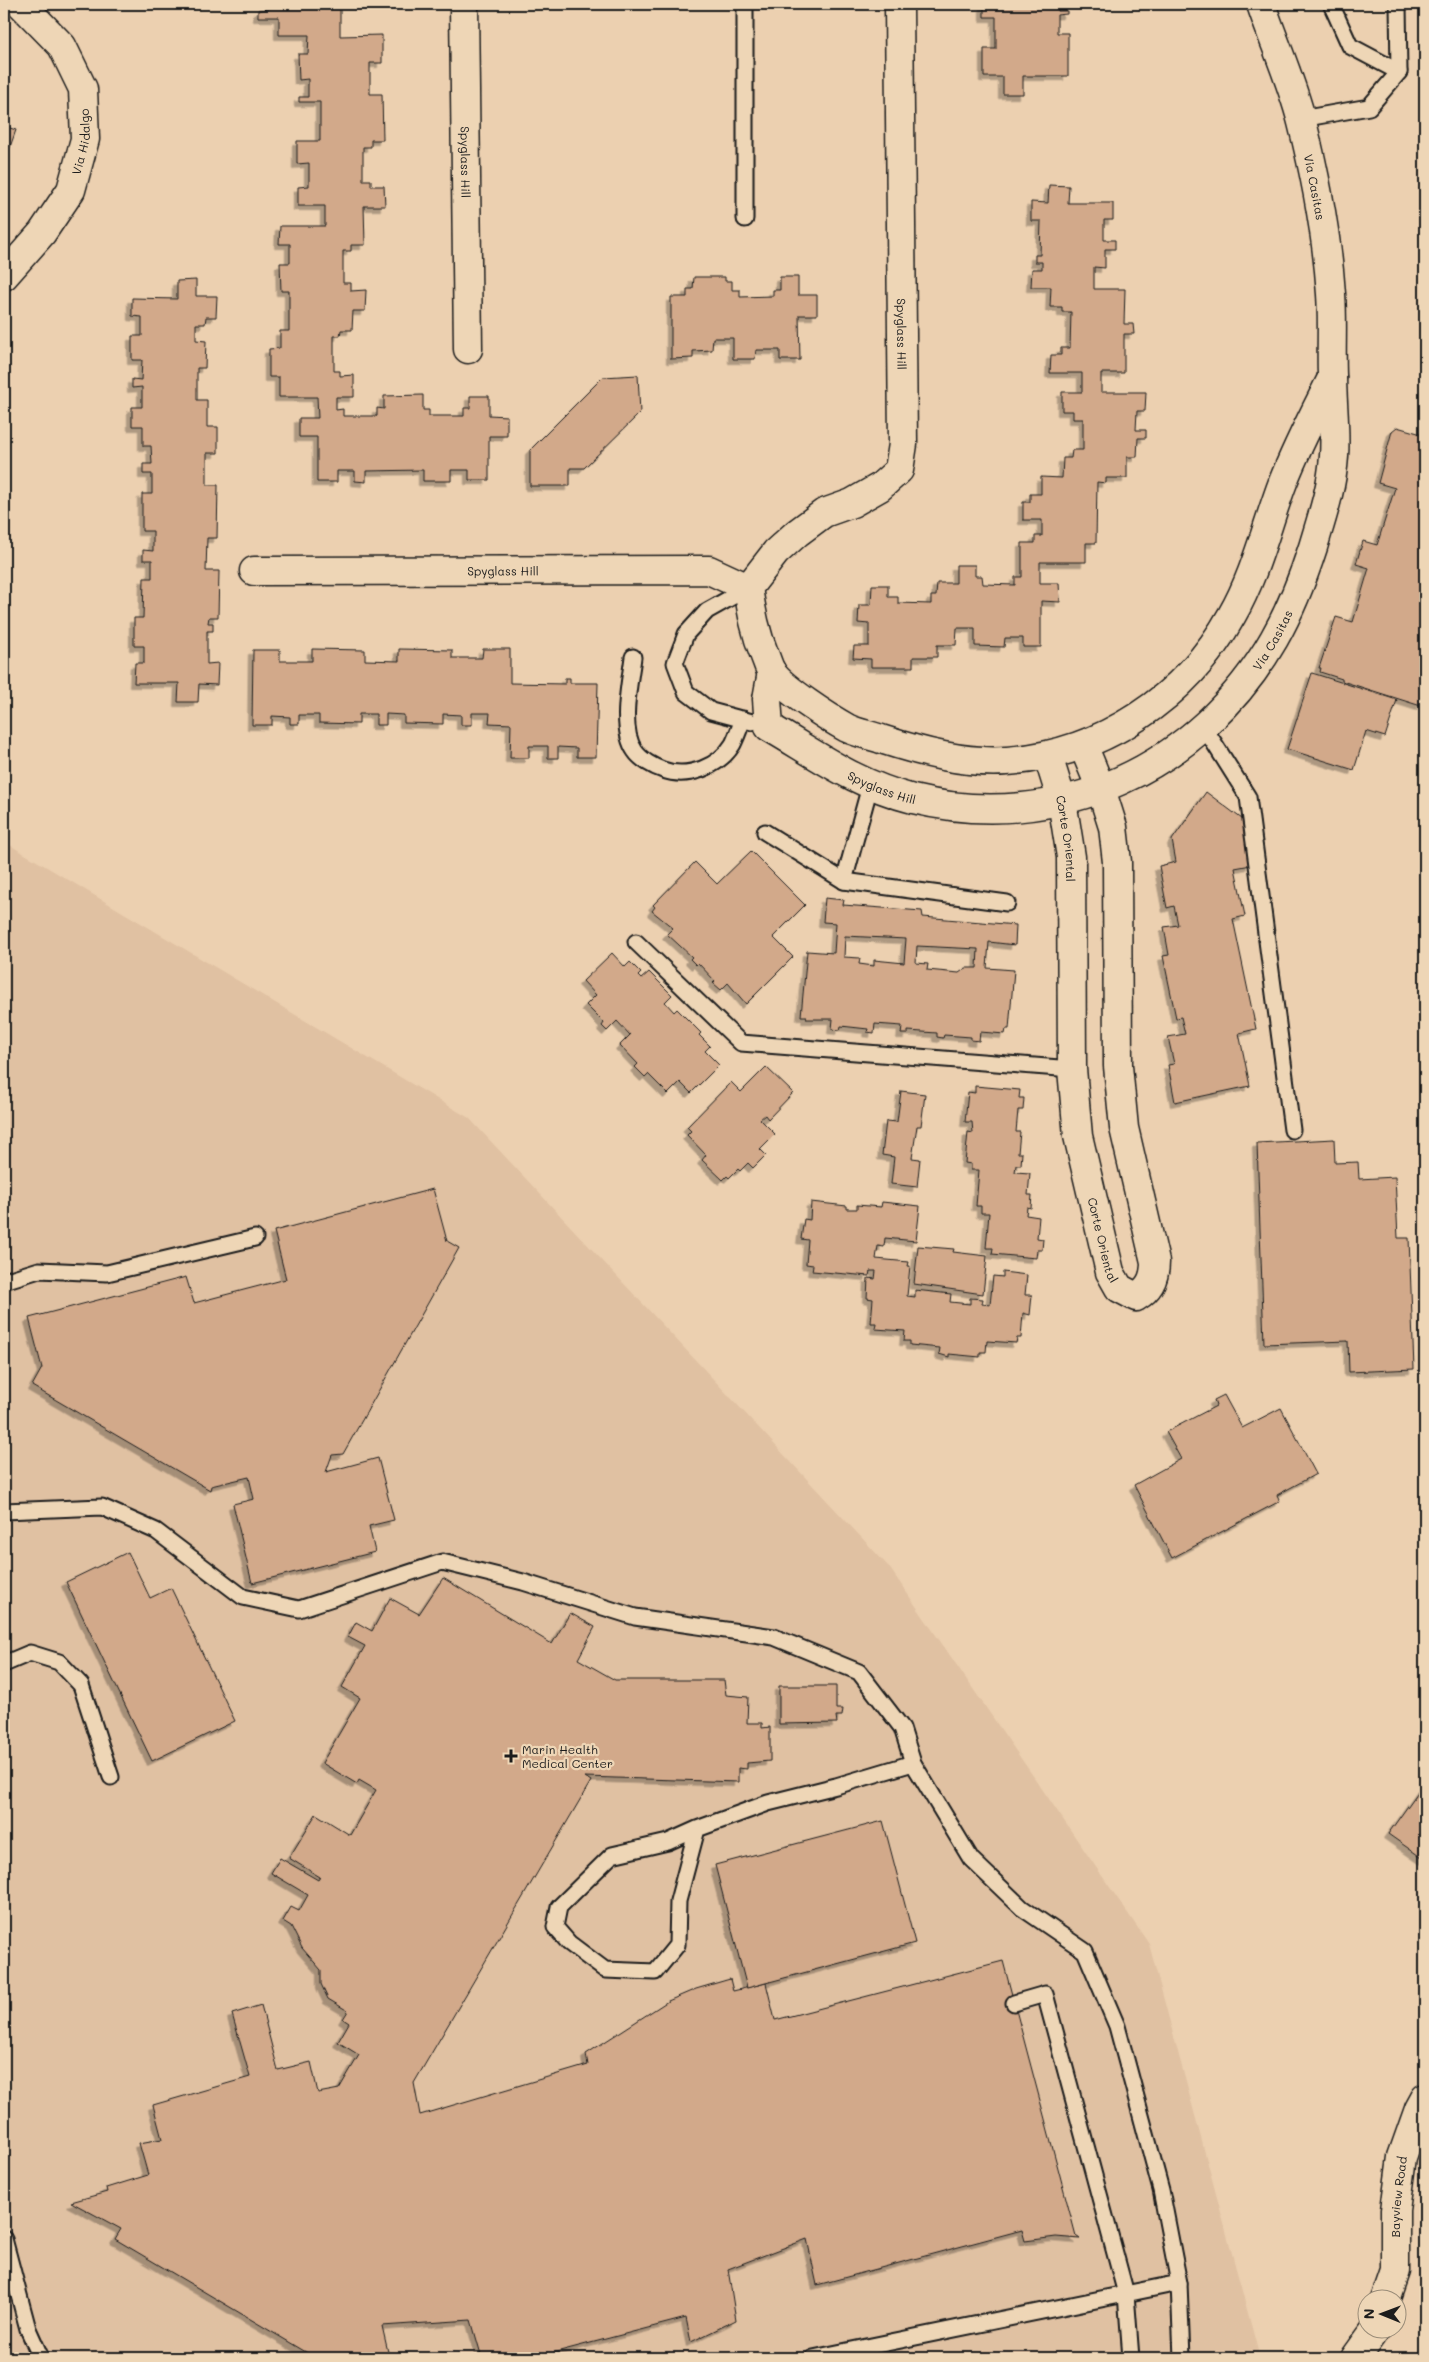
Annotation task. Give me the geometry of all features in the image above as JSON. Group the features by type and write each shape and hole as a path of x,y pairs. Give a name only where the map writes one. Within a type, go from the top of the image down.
{"street":[{"name":"Via Hidalgo","path":"4,276 42,233 71,190 86,139 83,89 62,46 21,4"},
{"name":"Spyglass Hill","path":"464,4 468,349"},
{"name":"Spyglass Hill","path":"254,571 708,570 748,588 776,552 797,533 824,513 852,503 880,487 899,470 903,444 899,4"},
{"name":"Via Casitas","path":"1062,801 1101,789 1134,775 1165,758 1204,727 1238,691 1274,639 1304,574 1329,495 1334,454 1331,294 1320,206 1301,119 1261,4"},
{"name":"Via Casitas","path":"1048,756 1083,745 1138,718 1172,691 1201,661 1232,615 1259,557 1282,485 1298,446 1332,378"},
{"path":"748,588 754,630 772,672 816,708 849,729 926,753 960,758 1006,761 1048,756"},
{"path":"769,727 767,699 772,672"},
{"name":"Spyglass Hill","path":"769,727 827,764 870,786 915,799 965,807 993,809 1030,807 1062,801"},
{"name":"Corte Oriental","path":"1048,756 1062,801 1071,858 1072,1068 1078,1136 1110,1272 1119,1288 1136,1296 1143,1293 1153,1280 1155,1262 1124,1128 1118,1066 1117,862 1113,827 1101,789 1083,745"},
{"name":"Bayview Road","path":"1388,2290 1395,2271 1395,2210 1402,2157 1419,2109 1425,2098"},
{"path":"1355,2358 1368,2340"}],"lane":[{"path":"745,4 745,219"},
{"path":"1331,4 1350,46 1399,72"},
{"path":"1301,119 1369,107 1399,72 1398,4"},
{"path":"748,588 707,611 686,634 675,663 686,692 711,710 769,727"},
{"path":"633,657 626,723 635,751 653,766 676,775 697,772 714,763 732,746 744,719"},
{"path":"1204,727 1248,797 1292,1130"},
{"path":"844,881 870,786"},
{"path":"765,832 844,881 1007,903"},
{"path":"636,942 741,1043 1072,1068"},
{"path":"4,1280 39,1270 107,1273 255,1238"},
{"path":"4,1511 102,1507 156,1531 243,1596 299,1609 442,1562 523,1582 635,1617 774,1637 859,1672 902,1728 913,1763 971,1859 1022,1908 1085,1951 1117,2026 1161,2190 1179,2283 1182,2358"},
{"path":"4,1664 30,1653 59,1662 81,1685 111,1777"},
{"path":"697,1829 678,1901 677,1945 655,1972 605,1970 569,1942 555,1927 560,1907 612,1855 668,1842 697,1829 768,1803 836,1786 913,1763"},
{"path":"1014,2003 1045,1994 1126,2294 1131,2358"},
{"path":"4,2239 28,2329 41,2358"},
{"path":"813,2358 1179,2283"}],"shaded area":[{"name":"Marin Health Medical Center","path":"8,844 469,1118 889,1567 1149,1944 1260,2358 4,2358 4,845"}],"building":[{"path":"269,4 330,4 330,9 340,9 340,36 382,35 382,63 370,63 370,94 382,94 383,140 371,140 371,147 363,147 363,180 371,180 371,186 384,186 385,206 364,206 365,245 351,245 351,251 343,251 343,283 351,283 351,291 366,290 365,311 353,311 352,330 341,330 340,336 334,336 334,371 340,371 340,376 354,375 354,397 336,397 336,410 343,409 343,416 377,416 377,408 384,409 384,396 423,395 423,410 429,410 429,416 464,416 464,408 470,408 470,396 489,396 489,415 507,416 507,436 489,436 489,480 469,480 469,470 451,470 451,481 423,481 423,470 366,471 366,482 355,481 355,471 337,471 337,482 317,482 317,437 299,437 299,418 318,418 317,397 279,397 279,377 269,377 269,349 280,348 280,331 289,331 289,291 281,291 280,263 290,263 290,244 279,244 280,226 325,226 325,206 298,206 298,187 309,186 309,163 297,164 297,141 320,141 320,102 299,102 299,97 308,97 308,79 299,80 298,54 308,54 309,35 279,35 279,17 258,17 258,10 269,9"},
{"path":"984,4 1058,4 1058,11 1067,11 1067,14 1057,15 1057,33 1068,33 1068,76 1023,76 1023,94 1003,94 1003,77 984,77 984,49 996,49 996,17 984,17"},
{"path":"4,126 16,130 4,164"},
{"path":"1049,185 1069,186 1068,203 1113,203 1113,220 1104,220 1104,240 1115,240 1115,249 1105,249 1105,268 1094,267 1094,289 1125,289 1124,324 1133,324 1134,334 1124,334 1124,373 1101,373 1101,392 1146,392 1145,411 1137,411 1136,430 1146,430 1146,438 1138,438 1137,457 1127,457 1127,478 1106,478 1106,483 1097,482 1096,543 1086,543 1086,562 1040,562 1040,583 1059,583 1060,602 1041,601 1041,647 1023,647 1023,638 1005,638 1004,647 975,646 975,628 957,628 956,645 937,645 937,657 913,657 913,667 871,667 871,659 853,658 854,646 869,646 869,624 858,623 859,605 871,605 872,585 888,585 888,597 898,597 898,603 931,604 931,596 936,596 937,583 956,583 956,565 975,565 975,576 982,576 983,584 1015,585 1015,577 1022,577 1022,543 1035,543 1035,536 1042,536 1042,520 1023,520 1023,502 1030,502 1030,494 1041,494 1041,477 1062,478 1063,458 1071,458 1072,450 1083,450 1083,419 1073,419 1073,411 1062,411 1062,392 1082,392 1082,373 1050,373 1051,355 1061,355 1061,348 1070,348 1071,312 1062,312 1062,307 1050,307 1051,287 1031,287 1032,269 1042,269 1042,262 1035,262 1035,255 1040,255 1041,221 1031,221 1031,202 1048,203"},
{"path":"694,277 725,277 725,281 732,281 732,290 740,290 740,297 773,296 773,290 780,290 780,277 798,277 798,295 817,295 817,315 799,315 800,360 780,360 780,350 756,350 755,359 733,359 733,338 713,338 712,350 693,351 693,358 671,359 671,297 687,297 687,289 693,289"},
{"path":"196,280 196,296 217,296 216,317 206,317 205,324 196,324 196,340 206,341 205,368 197,368 197,400 207,400 207,427 218,427 218,453 207,453 207,485 218,485 217,538 207,538 206,571 219,571 218,617 209,617 208,623 213,623 213,631 207,631 207,664 218,663 217,685 199,684 198,702 178,702 179,683 134,683 135,663 144,663 144,646 134,646 134,618 143,618 144,578 152,578 152,560 143,560 143,550 153,551 153,531 142,531 142,494 152,494 152,474 143,474 143,464 152,464 151,446 143,446 143,426 132,426 132,407 142,407 142,387 132,388 132,379 141,380 142,360 132,360 132,336 142,336 142,317 132,316 132,298 177,299 177,281"},
{"path":"638,375 640,413 584,468 570,468 570,486 530,486 530,450 603,377"},
{"path":"1397,427 1425,435 1425,691 1421,706 1342,681 1342,679 1320,672 1321,668 1319,668 1336,617 1353,622 1369,568 1356,564 1363,541 1377,545 1395,488 1378,483 1392,431"},
{"path":"312,649 365,650 365,660 399,661 399,649 452,650 452,658 482,658 483,649 510,649 510,683 565,684 565,678 570,678 570,683 598,683 596,757 577,757 577,748 558,747 558,758 548,758 548,746 529,746 529,758 510,758 511,724 489,723 490,713 472,713 472,725 461,725 461,715 443,714 443,724 404,723 404,715 386,714 386,725 376,725 376,714 359,714 359,724 319,723 319,715 299,715 299,724 290,724 290,717 272,716 272,725 252,725 253,650 280,650 280,661 312,661"},
{"path":"1312,673 1397,700 1385,737 1366,731 1354,770 1287,749"},
{"path":"1206,792 1242,819 1251,865 1235,868 1245,916 1233,919 1256,1029 1239,1033 1250,1086 1175,1102 1168,1065 1174,1064 1168,1037 1185,1034 1181,1017 1176,1018 1163,956 1169,955 1164,927 1178,925 1174,906 1167,908 1159,866 1176,862 1172,840"},
{"path":"751,851 805,905 773,937 793,957 746,1004 728,983 721,990 713,983 715,981 698,963 696,965 690,959 692,957 667,934 673,928 652,911 655,907 653,905 695,862 717,884"},
{"path":"825,898 844,900 843,905 922,911 923,917 1016,925 1015,945 989,942 987,968 1014,970 1009,1029 1006,1029 1005,1034 980,1032 979,1041 971,1040 971,1037 944,1035 943,1038 937,1037 937,1033 908,1031 908,1034 901,1034 902,1026 875,1024 874,1033 867,1032 868,1029 841,1026 840,1030 832,1029 833,1019 806,1019 807,1016 801,1016 807,951 834,953 836,923 823,922","holes":["845,936 906,939 904,963 874,960 874,966 859,964 860,958 844,957","917,946 978,949 977,968 966,968 959,973 927,970 928,964 916,963"]},
{"path":"612,953 625,967 630,962 641,973 638,976 641,979 649,972 672,995 665,1002 674,1012 677,1009 701,1033 699,1035 710,1046 705,1051 719,1065 691,1093 680,1082 668,1094 648,1074 645,1077 635,1067 638,1064 620,1045 630,1035 617,1021 607,1031 602,1026 604,1023 586,1005 596,995 583,981"},
{"path":"766,1067 793,1093 768,1119 765,1115 760,1119 775,1134 760,1149 766,1155 753,1168 748,1163 740,1171 738,1169 729,1178 727,1176 723,1180 702,1160 706,1155 687,1135 691,1131 687,1127 731,1082 741,1092"},
{"path":"975,1086 1020,1090 1019,1098 1024,1098 1023,1110 1018,1110 1016,1132 1020,1132 1018,1153 1022,1153 1021,1165 1016,1165 1015,1172 1030,1173 1028,1195 1032,1195 1031,1208 1027,1207 1026,1215 1039,1217 1037,1238 1043,1239 1042,1250 1037,1250 1036,1258 992,1254 993,1248 986,1248 989,1213 981,1213 981,1206 976,1206 979,1170 971,1170 971,1164 965,1163 968,1132 973,1133 972,1122 965,1122 968,1092 975,1093"},
{"path":"901,1091 925,1094 921,1126 917,1126 912,1158 920,1159 917,1187 891,1184 894,1157 882,1155 886,1121 897,1122"},
{"path":"1334,1139 1335,1163 1358,1162 1359,1179 1395,1177 1398,1238 1409,1238 1414,1369 1349,1372 1348,1341 1264,1344 1257,1143"},
{"path":"433,1189 447,1241 459,1248 343,1454 332,1455 326,1472 378,1458 394,1520 369,1526 375,1552 252,1583 233,1504 254,1499 249,1477 211,1486 210,1490 32,1386 42,1368 29,1318 186,1277 194,1303 286,1279 274,1231"},
{"path":"811,1202 847,1206 847,1209 857,1209 857,1205 881,1207 882,1202 920,1206 916,1241 885,1238 884,1247 878,1246 876,1259 909,1262 907,1296 915,1297 915,1290 951,1294 950,1302 970,1304 970,1298 983,1299 982,1304 990,1305 993,1276 1003,1277 1003,1272 1027,1275 1025,1295 1032,1295 1030,1315 1023,1313 1021,1338 1017,1338 1016,1343 987,1341 986,1352 980,1352 980,1357 949,1354 949,1357 939,1354 940,1348 910,1345 910,1341 904,1341 905,1331 875,1329 876,1323 871,1323 873,1299 867,1298 868,1278 875,1279 876,1271 870,1271 869,1276 812,1271 813,1265 806,1264 808,1240 801,1239 804,1219 810,1220"},
{"path":"918,1246 954,1249 953,1252 987,1256 983,1294 914,1284"},
{"path":"1224,1395 1242,1428 1281,1408 1316,1474 1277,1495 1280,1501 1172,1558 1134,1485 1181,1459 1166,1432 1216,1406 1214,1400"},
{"path":"128,1552 150,1598 171,1588 235,1721 152,1761 66,1582"},
{"name":"Marin Health Medical Center","path":"443,1578 552,1644 570,1613 595,1627 578,1659 615,1680 724,1680 726,1695 748,1697 747,1723 762,1723 762,1728 770,1727 770,1761 747,1763 747,1769 738,1768 738,1782 585,1777 591,1781 414,2083 420,2115 588,2065 586,2054 668,2001 696,1989 730,1979 733,1991 766,1983 775,2020 1003,1961 1076,2236 1080,2239 1056,2237 1025,2241 1022,2230 817,2285 807,2239 728,2269 736,2320 691,2342 686,2318 533,2358 482,2358 471,2320 382,2326 388,2352 385,2354 387,2358 324,2358 320,2355 316,2358 115,2239 121,2229 71,2202 107,2192 106,2188 148,2175 139,2143 162,2139 153,2105 250,2077 232,2014 261,2005 278,2070 311,2062 318,2093 339,2089 359,2055 338,2042 349,2023 343,2019 348,2011 328,1999 321,1984 321,1970 302,1948 291,1926 283,1921 291,1907 299,1911 308,1895 271,1873 280,1858 318,1880 320,1877 289,1858 316,1814 350,1835 376,1790 359,1780 357,1784 322,1763 360,1698 342,1687 365,1646 348,1637 356,1622 372,1631 390,1598 419,1614"},
{"path":"779,1686 836,1686 836,1709 843,1709 842,1716 836,1716 837,1723 779,1724"},
{"path":"1425,1782 1425,1860 1388,1834"},
{"path":"883,1821 915,1943 747,1988 715,1865"}],"place":[{"name":"Marin Health Medical Center","path":"511,1756"}]}
